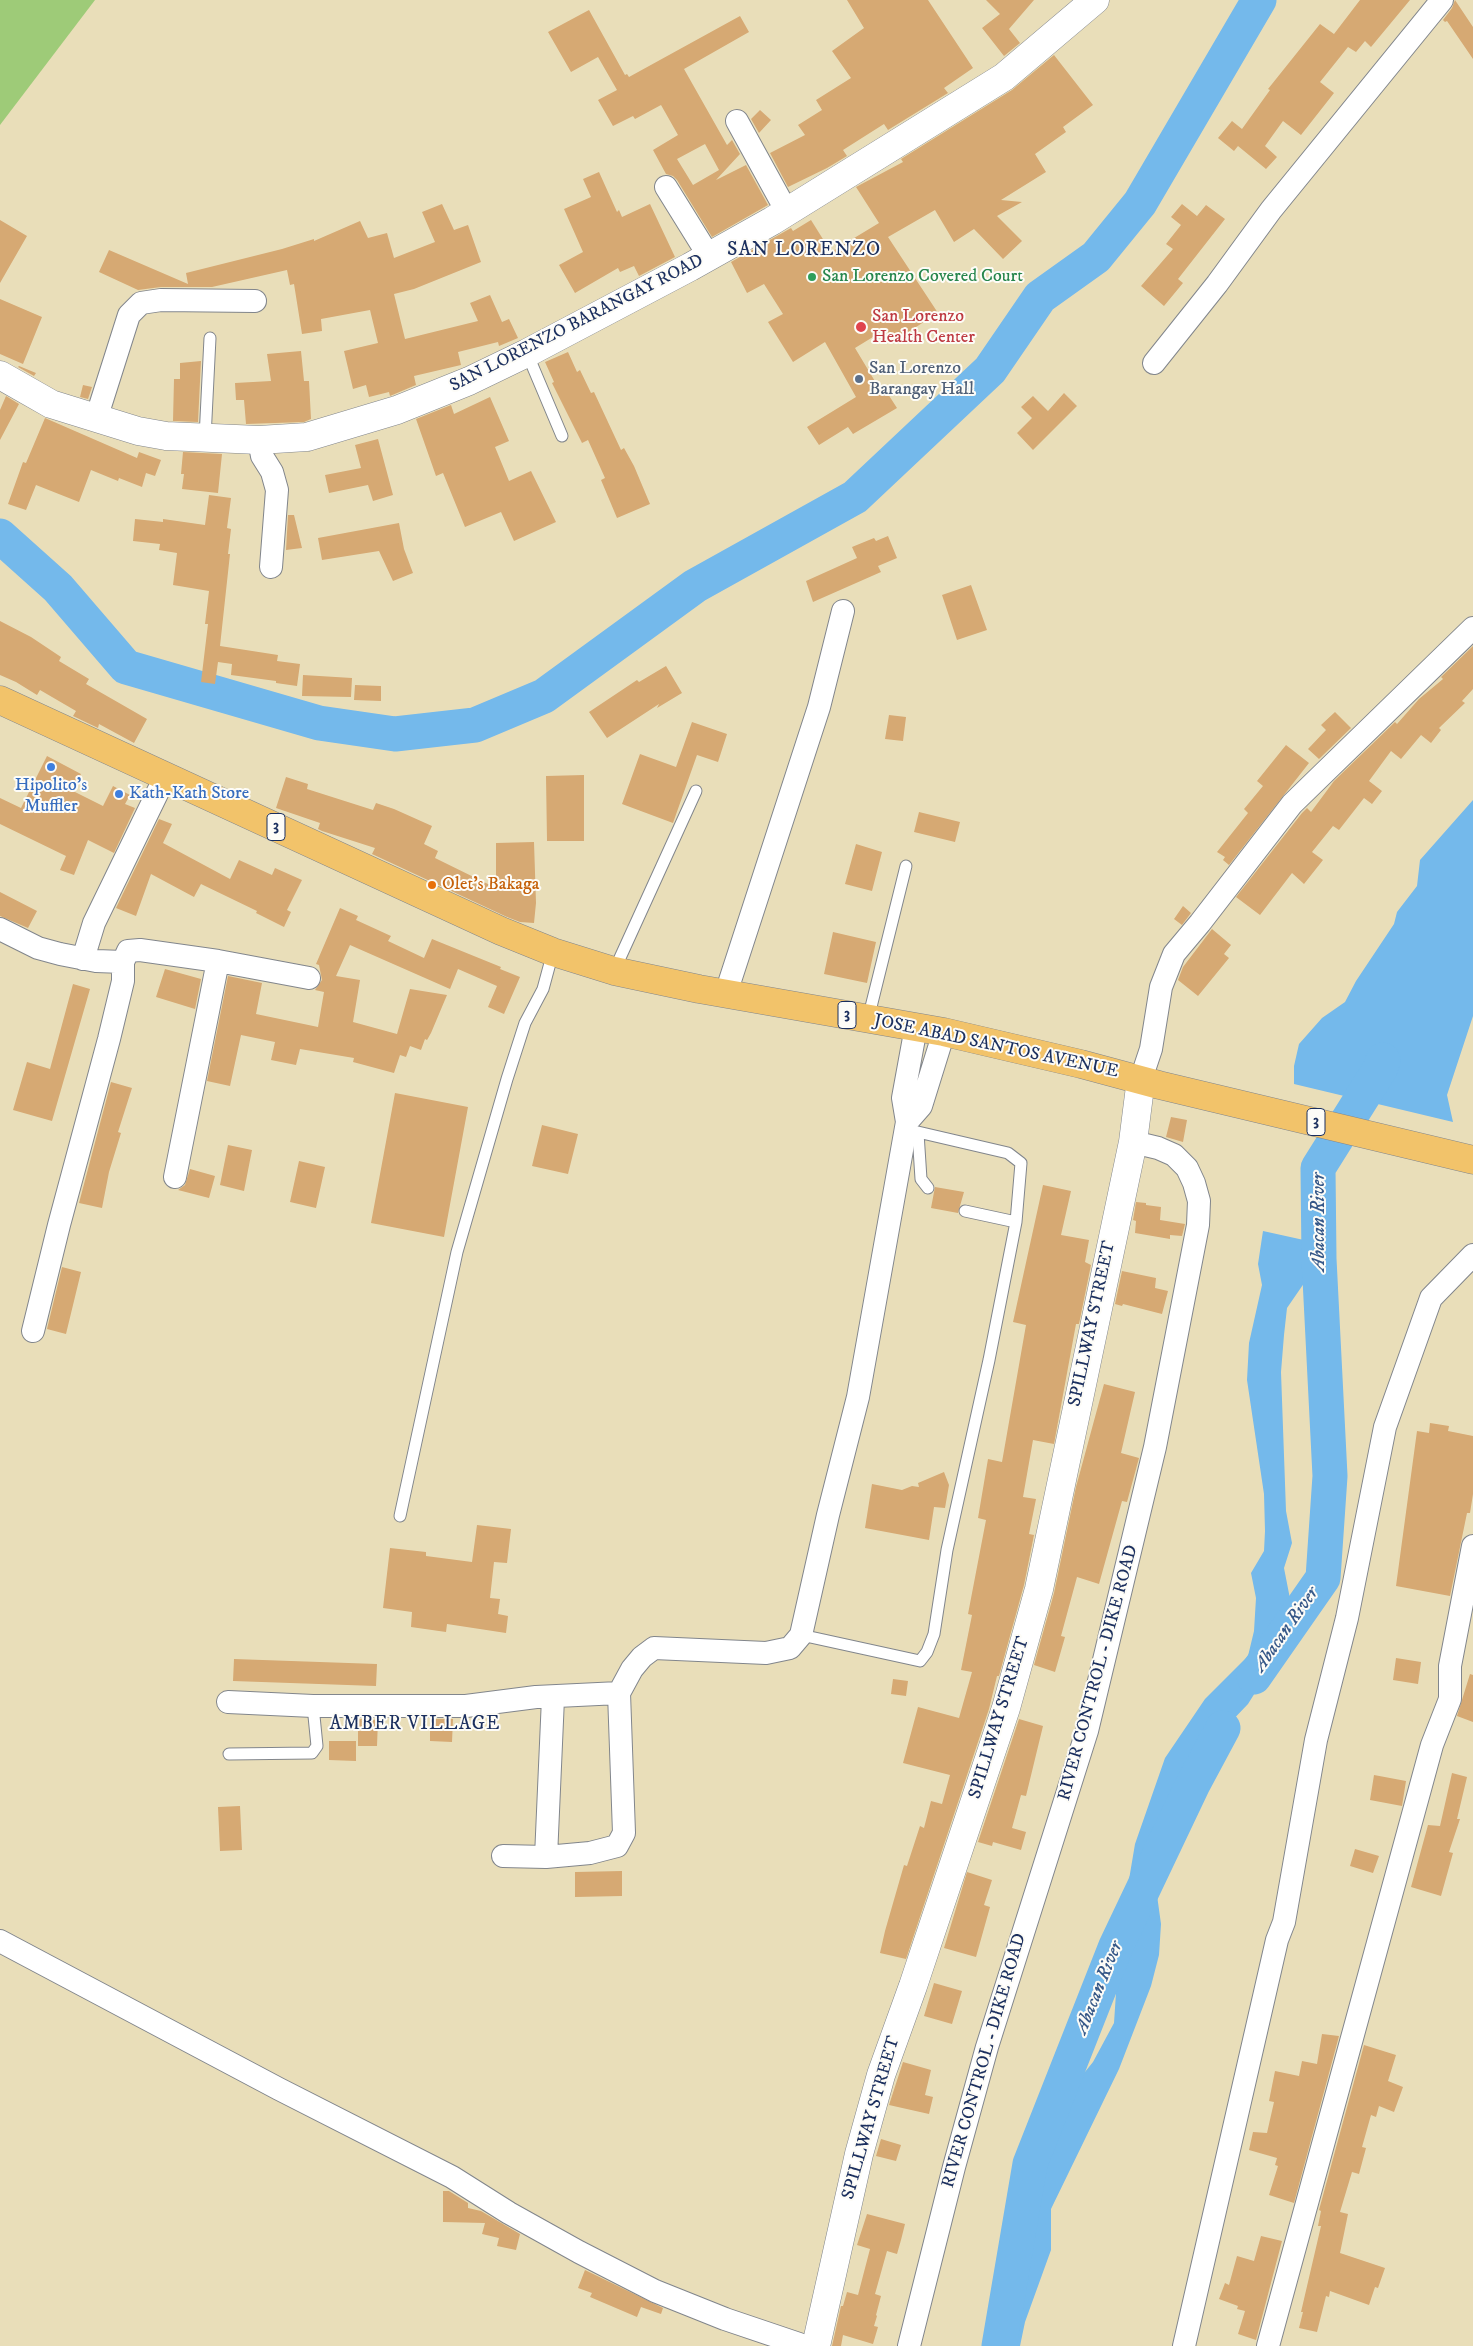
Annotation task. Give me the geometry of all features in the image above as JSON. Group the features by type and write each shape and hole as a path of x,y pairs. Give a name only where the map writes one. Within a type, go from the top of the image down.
{"highway":[{"name":"JOSE ABAD SANTOS AVENUE","path":"0,700 166,775 501,932 553,952 614,971 726,994 944,1032 1473,1160"}],"street":[{"name":"SAN LORENZO BARANGAY ROAD","path":"0,375 51,404 96,420 166,436 259,440 307,437 397,410 469,381 527,353 707,258 787,212 1004,77 1095,0"},
{"path":"1154,363 1217,284 1271,210 1442,0"},
{"path":"737,121 787,212"},
{"path":"666,187 702,245 707,258"},
{"path":"96,420 129,315 141,303 161,300 255,301"},
{"path":"259,440 262,456 272,472 277,490 271,567"},
{"path":"726,994 819,707 843,611"},
{"path":"1150,1082 1151,1049 1161,987 1174,954 1292,804 1473,628"},
{"path":"83,959 94,923 166,775"},
{"path":"0,929 38,948 83,959 123,962"},
{"path":"33,1331 59,1225 109,1039 123,981 123,962 128,951 140,950 218,961 309,978"},
{"path":"175,1177 218,961"},
{"path":"910,1128 903,1098 916,1027"},
{"path":"503,1856 546,1857 590,1854 617,1846 624,1833 619,1693 632,1669 642,1657 654,1648 766,1653 790,1648 802,1635 828,1515 858,1397 910,1128 921,1106 944,1032"},
{"name":"SPILLWAY STREET","path":"816,2346 859,2154 881,2074 913,1986 1006,1708 1038,1589 1133,1142 1150,1082"},
{"name":"RIVER CONTROL - DIKE ROAD","path":"909,2346 954,2167 1006,1983 1087,1730 1155,1447 1198,1225 1199,1201 1187,1168 1174,1155 1158,1148 1133,1142"},
{"path":"1184,2346 1277,1940 1284,1922 1316,1740 1347,1618 1385,1427 1431,1298 1473,1255"},
{"path":"1268,2346 1432,1745 1450,1699 1450,1666 1473,1546"},
{"path":"228,1702 313,1706 466,1706 536,1697 552,1698 619,1693"},
{"path":"546,1857 552,1698"},
{"path":"0,1941 279,2089 452,2177 556,2239 655,2291 724,2319 805,2346"}],"lane":[{"path":"205,438 210,338"},
{"path":"527,353 562,436"},
{"path":"614,971 696,791"},
{"path":"868,1018 906,866"},
{"path":"400,1516 457,1252 506,1079 525,1023 543,989 553,952"},
{"path":"802,1635 920,1661 927,1652 934,1634 947,1550 990,1360 1016,1222 1021,1163 1008,1153 910,1128 921,1179 928,1188"},
{"path":"965,1211 1016,1222"},
{"path":"229,1754 312,1753 317,1746 313,1706"}],"green space":[{"path":"0,0 95,0 0,125"}],"water":[{"path":"1473,800 1473,1016 1447,1095 1453,1122 1294,1084 1294,1066 1299,1044 1322,1018 1345,1002 1356,981 1394,924 1397,912 1417,886 1420,860"},
{"path":"1263,1231 1331,1246 1325,1265 1309,1276 1287,1308 1284,1335 1281,1372 1286,1511 1292,1543 1284,1568 1292,1609 1263,1680 1248,1704 1226,1727 1215,1752 1176,1802 1160,1830 1161,1859 1156,1888 1161,1924 1159,1955 1151,1986 1119,2069 1051,2209 1051,2250 1025,2322 1020,2346 985,2346 997,2318 1008,2269 1024,2236 1034,2184 1052,2145 1057,2126 1072,2088 1093,2062 1114,2023 1120,1933 1135,1844 1165,1758 1205,1699 1248,1656 1254,1631 1256,1598 1251,1573 1264,1551 1265,1531 1264,1494 1247,1380 1249,1343 1262,1285 1258,1264"}],"building":[{"path":"847,0 928,0 973,68 944,88 948,93 888,130 884,124 843,150 847,156 788,187 770,153 805,135 798,125 822,110 816,100 851,78 832,51 864,28"},
{"path":"986,0 1034,0 1009,29 1020,43 1004,56 982,28 1000,14"},
{"path":"1360,0 1410,0 1371,47 1365,41 1356,52 1348,47 1320,82 1334,93 1301,135 1283,121 1265,146 1277,157 1266,169 1238,146 1234,151 1218,138 1232,121 1242,129 1270,90 1268,89 1320,24 1334,34"},
{"path":"1455,0 1473,27 1473,59 1447,21 1443,20 1452,8"},
{"path":"589,10 625,75 627,74 629,77 740,16 749,32 684,69 727,145 732,140 740,154 716,180 746,165 768,205 712,237 677,180 673,176 666,174 653,150 678,135 661,105 635,119 633,116 613,126 598,100 617,90 598,57 571,72 548,32","holes":["705,144 719,170 693,185 677,159"]},
{"path":"1054,55 1093,105 1063,127 1066,132 1035,154 1046,172 1001,200 1022,202 997,216 1022,241 1003,259 974,229 954,242 935,210 888,237 938,313 894,341 886,329 855,348 882,393 886,391 897,408 853,434 848,427 819,445 807,427 856,397 825,342 793,362 768,322 783,314 764,284 747,293 731,262 791,228 793,231 811,220 831,252 879,223 856,187 903,162 901,159 1012,90"},
{"path":"760,110 771,120 759,133 751,119"},
{"path":"599,172 617,212 619,210 622,217 650,204 675,257 639,276 634,266 620,272 618,268 575,293 559,265 583,252 564,209 591,197 583,179"},
{"path":"442,204 454,230 468,225 481,262 414,289 394,294 405,339 478,321 470,303 490,295 502,322 509,319 518,338 499,346 498,342 458,352 461,365 414,376 416,385 390,396 389,392 369,397 366,385 353,389 344,351 378,343 370,310 321,319 322,331 302,334 294,284 290,285 287,270 212,287 161,287 138,290 99,272 109,250 188,284 186,273 314,239 314,241 360,221 368,238 387,233 394,258 435,242 422,212"},
{"path":"1182,204 1197,216 1206,205 1225,219 1178,279 1183,283 1164,306 1141,286 1173,249 1166,244 1181,225 1171,217"},
{"path":"0,220 27,236 0,283"},
{"path":"0,299 42,317 23,364 0,354"},
{"path":"301,351 304,381 309,381 311,419 304,422 246,424 244,400 236,400 235,383 271,381 267,354"},
{"path":"568,352 577,372 580,370 591,393 594,392 621,450 624,448 634,466 650,504 617,518 601,480 605,478 588,440 582,443 552,383 554,382 545,362"},
{"path":"201,361 198,422 173,421 174,379 180,379 180,363"},
{"path":"19,366 36,373 34,376"},
{"path":"83,385 92,387 88,399 80,397"},
{"path":"1064,393 1077,406 1033,450 1017,433 1032,418 1021,407 1033,396 1048,411"},
{"path":"6,396 19,404 0,440 0,410"},
{"path":"490,397 509,441 495,447 509,481 531,471 556,522 514,541 501,512 465,527 443,473 436,476 416,419 451,405 454,414"},
{"path":"45,418 137,458 139,452 161,460 155,476 146,473 142,487 119,478 118,481 91,470 79,502 36,485 26,510 8,504 23,462 26,463"},
{"path":"378,439 393,495 373,501 368,485 329,493 325,475 361,468 355,445"},
{"path":"183,452 222,454 218,493 182,489 184,474 181,474"},
{"path":"209,495 231,498 227,528 231,529 228,554 230,554 220,646 278,655 277,661 300,664 297,686 231,675 232,664 218,662 215,684 201,682 208,624 205,624 209,591 173,585 177,553 159,550 160,544 133,541 135,519 163,522 163,519 205,525"},
{"path":"288,515 294,515 302,548 286,550"},
{"path":"399,523 404,549 413,573 393,581 379,551 322,560 318,538"},
{"path":"888,536 897,558 878,566 881,572 813,602 806,581 857,558 852,547 874,538 876,541"},
{"path":"971,585 987,630 957,640 942,595"},
{"path":"0,621 31,637 61,657 59,661 89,679 86,684 147,719 134,743 99,724 98,728 73,716 76,711 40,690 37,695 0,675"},
{"path":"1473,646 1473,689 1462,701 1465,703 1439,728 1441,730 1431,743 1421,735 1401,759 1391,751 1369,781 1382,791 1372,804 1364,798 1339,830 1333,826 1312,852 1323,860 1304,884 1292,873 1260,915 1236,897 1302,813 1307,808 1311,812 1334,781 1395,722 1397,724 1419,699 1443,679 1441,677"},
{"path":"666,666 682,693 657,708 659,704 607,738 589,712 637,680 639,682"},
{"path":"303,675 352,678 351,697 302,696"},
{"path":"355,685 381,686 381,701 354,700"},
{"path":"1335,712 1351,728 1319,759 1308,749 1326,730 1321,725"},
{"path":"889,715 906,717 903,741 885,739"},
{"path":"692,722 727,734 718,762 697,755 673,823 622,804 640,754 676,767"},
{"path":"1286,745 1309,763 1229,865 1223,860 1225,857 1217,852 1248,813 1244,809 1263,786 1257,781"},
{"path":"47,756 81,774 73,791 103,806 113,786 130,795 125,804 135,808 114,853 88,840 74,875 60,870 66,856 0,824 0,798 21,808"},
{"path":"584,775 584,841 547,841 546,776"},
{"path":"286,777 308,784 307,789 373,810 376,803 432,826 424,844 438,851 435,858 496,888 496,843 534,842 536,903 534,923 520,922 507,917 372,854 375,848 322,831 318,829 320,823 276,808"},
{"path":"919,812 960,822 955,842 914,832"},
{"path":"159,819 172,824 163,843 230,879 239,860 272,875 275,868 302,880 287,910 291,912 284,927 256,913 257,911 201,884 194,897 151,874 136,916 116,908"},
{"path":"856,844 882,852 872,891 845,884"},
{"path":"0,892 37,911 28,928 0,916"},
{"path":"1183,906 1191,913 1182,925 1174,919"},
{"path":"340,908 358,916 356,920 391,936 388,941 424,958 432,939 501,967 500,969 520,977 504,1014 488,1007 497,986 458,969 450,989 350,945 336,976 360,980 353,1022 397,1034 410,989 447,995 431,1033 427,1040 425,1039 421,1050 410,1046 406,1057 400,1055 394,1073 353,1062 354,1058 300,1049 296,1065 271,1060 275,1042 241,1035 230,1086 207,1081 228,976 262,983 256,1014 318,1027 324,992 315,990 322,980 319,965 316,964"},
{"path":"1212,929 1231,945 1224,954 1229,958 1198,996 1178,980 1183,967"},
{"path":"833,932 876,942 867,983 824,974"},
{"path":"165,969 201,979 195,1009 156,997"},
{"path":"73,984 90,989 52,1121 13,1110 27,1062 50,1069"},
{"path":"111,1082 132,1088 118,1132 121,1133 109,1172 102,1208 79,1203"},
{"path":"395,1093 468,1107 444,1237 371,1223"},
{"path":"1171,1117 1187,1120 1183,1142 1166,1137"},
{"path":"542,1125 578,1134 568,1174 532,1166"},
{"path":"228,1145 252,1150 244,1191 220,1185"},
{"path":"299,1161 325,1167 316,1208 290,1202"},
{"path":"190,1169 215,1176 209,1198 178,1190 185,1185"},
{"path":"1043,1185 1071,1191 1061,1235 1089,1240 1085,1262 1091,1265 1079,1324 1076,1324 1054,1444 1033,1440 1023,1497 1036,1499 1029,1534 1034,1535 1024,1585 989,1709 906,1959 880,1953 885,1931 904,1865 907,1866 920,1826 924,1828 931,1801 942,1804 950,1775 903,1763 918,1707 959,1718 972,1672 961,1670 972,1615 968,1614 986,1520 978,1518 988,1459 1002,1462 1026,1325 1013,1322"},
{"path":"935,1187 964,1192 958,1213 931,1208"},
{"path":"1136,1202 1161,1207 1160,1220 1185,1224 1182,1236 1170,1235 1170,1239 1135,1233 1136,1221 1133,1220"},
{"path":"62,1267 81,1272 66,1334 47,1329"},
{"path":"1122,1271 1156,1278 1155,1288 1168,1291 1162,1314 1123,1304 1122,1306 1115,1304"},
{"path":"1104,1384 1135,1392 1121,1453 1139,1458 1127,1502 1122,1501 1099,1584 1077,1577 1061,1636 1065,1637 1055,1672 1034,1665 1054,1593 1076,1487"},
{"path":"1430,1423 1449,1426 1448,1431 1473,1436 1473,1494 1470,1513 1467,1513 1450,1596 1396,1586 1417,1431 1429,1433"},
{"path":"944,1472 949,1485 945,1508 934,1507 929,1540 865,1528 872,1484 902,1490 912,1486 919,1487 918,1483"},
{"path":"477,1525 511,1529 507,1563 494,1562 490,1598 500,1599 498,1614 508,1616 506,1633 447,1624 446,1632 411,1627 412,1612 383,1608 390,1548 426,1552 426,1556 472,1562"},
{"path":"1396,1658 1421,1662 1418,1684 1393,1680"},
{"path":"234,1659 377,1664 376,1686 233,1681"},
{"path":"1470,1674 1473,1675 1473,1722 1457,1716"},
{"path":"893,1679 908,1681 906,1696 891,1694"},
{"path":"358,1719 378,1720 377,1746 358,1746"},
{"path":"430,1719 453,1719 452,1742 430,1741"},
{"path":"1019,1719 1043,1726 1026,1796 1021,1795 1012,1828 1026,1832 1021,1850 993,1842 992,1846 978,1842"},
{"path":"329,1741 356,1741 356,1761 329,1760"},
{"path":"1452,1773 1467,1777 1457,1819 1460,1819 1449,1852 1453,1853 1441,1896 1411,1887 1428,1825 1440,1826"},
{"path":"1374,1775 1406,1781 1402,1806 1370,1800"},
{"path":"240,1806 242,1850 220,1851 218,1807"},
{"path":"1355,1849 1379,1856 1373,1873 1350,1866"},
{"path":"622,1871 622,1896 575,1897 575,1872"},
{"path":"967,1872 992,1880 984,1905 990,1907 976,1957 944,1948"},
{"path":"934,1983 962,1991 952,2024 924,2016"},
{"path":"1322,2034 1339,2036 1294,2203 1269,2195 1278,2166 1275,2165 1277,2158 1249,2150 1253,2132 1267,2133 1274,2102 1269,2101 1275,2071 1299,2076 1302,2061 1317,2064"},
{"path":"1364,2045 1396,2055 1388,2081 1403,2087 1394,2112 1379,2106 1376,2117 1371,2115 1362,2147 1366,2148 1359,2174 1352,2172 1340,2212 1348,2214 1340,2253 1385,2268 1378,2288 1375,2287 1369,2305 1330,2291 1329,2297 1326,2296 1317,2332 1299,2328 1303,2312 1301,2312 1321,2226 1318,2226 1321,2211 1319,2210"},
{"path":"903,2062 931,2070 925,2095 933,2097 929,2114 889,2105"},
{"path":"881,2139 901,2145 896,2161 876,2156"},
{"path":"443,2191 449,2191 468,2203 468,2208 481,2211 520,2234 516,2250 497,2246 499,2238 482,2234 485,2223 443,2222"},
{"path":"867,2214 905,2224 897,2254 887,2251 875,2294 881,2296 874,2326 878,2327 873,2344 843,2335 841,2346 832,2346 841,2306 843,2306 847,2292 858,2295 870,2249 857,2245"},
{"path":"1261,2236 1282,2241 1256,2340 1238,2334 1245,2311 1237,2309 1238,2306 1219,2299 1225,2283 1229,2285 1237,2256 1254,2261"},
{"path":"585,2270 663,2308 661,2314 641,2307 637,2317 590,2297 592,2293 578,2288"}],"waterway":[{"path":"0,536 58,588 126,667 319,723 395,734 475,725 544,696 695,586 855,497 990,370 1040,297 1096,257 1140,203 1259,0"},
{"name":"Abacan River","path":"1254,1677 1323,1578 1330,1476 1319,1259 1318,1168 1380,1069 1383,1060"},
{"name":"Abacan River","path":"999,2346 1030,2164 1116,1946 1193,1784 1223,1728"}],"place":[{"name":"San Lorenzo Covered Court","path":"812,277"},
{"name":"San Lorenzo Health Center","path":"861,327"},
{"name":"San Lorenzo Barangay Hall","path":"859,379"},
{"name":"Hipolito's Muffler","path":"51,767"},
{"name":"Kath-Kath Store","path":"119,794"},
{"name":"Olet's Bakaga","path":"432,885"}],"district":[{"name":"SAN LORENZO","path":"804,251"},
{"name":"AMBER VILLAGE","path":"415,1725"}]}
